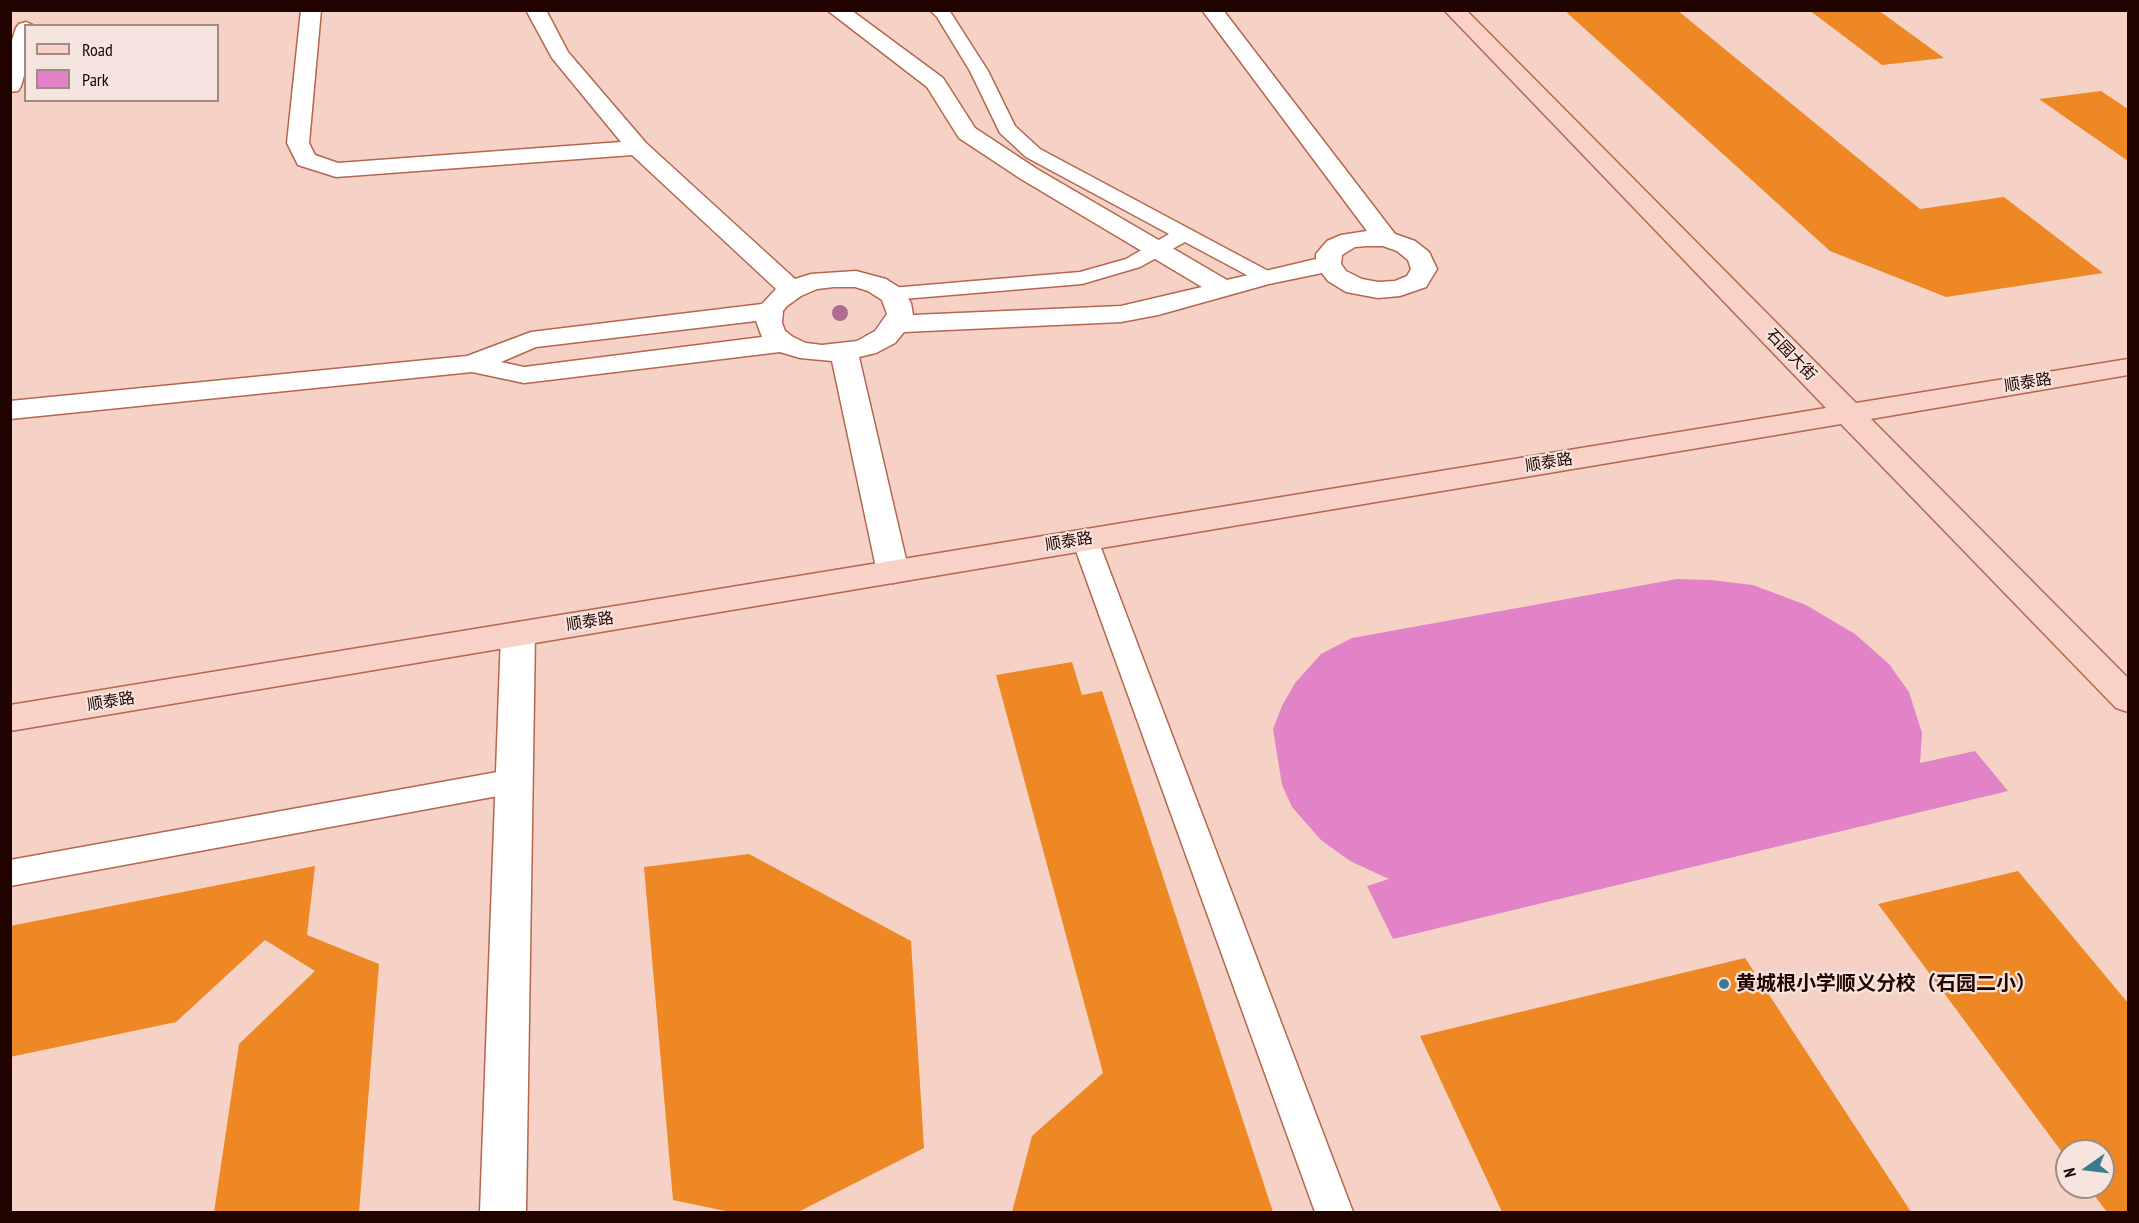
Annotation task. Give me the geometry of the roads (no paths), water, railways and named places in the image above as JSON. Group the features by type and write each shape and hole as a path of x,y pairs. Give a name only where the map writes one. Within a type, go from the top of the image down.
{"street":[{"path":"311,10 298,143 306,160 336,170 638,148"},
{"path":"536,10 559,54 638,148 792,290"},
{"path":"1212,10 1386,239"},
{"name":"石园大街","path":"1454,10 2128,699"},
{"path":"844,11 935,83 967,133 1029,174 1224,289"},
{"path":"10,86 24,34"},
{"path":"1367,238 1386,239 1406,246 1420,257 1424,269 1417,280 1400,288 1378,290 1355,286 1337,276 1328,264 1329,254 1336,246 1350,240 1367,238"},
{"path":"896,324 1121,314 1158,307 1265,277 1328,264"},
{"path":"845,279 877,285 891,294 898,303 900,314 896,324 885,337 866,346 844,352 822,353 800,350 783,343 773,333 769,322 770,311 778,300 792,290 811,282 845,279"},
{"path":"10,410 472,364 531,340 770,311"},
{"path":"472,364 524,375 783,343"},
{"path":"844,352 893,572"},
{"name":"顺泰路","path":"10,718 2128,367"},
{"path":"503,1212 518,634"}],"lane":[{"path":"938,10 943,14 979,71 1007,129 1033,153 1265,277"},
{"path":"891,294 1082,278 1133,263 1186,234"},
{"path":"1085,540 1334,1212"},
{"path":"10,873 514,781"}],"place":[{"name":"黄城根小学顺义分校（石园二小）","path":"1724,984"}]}
